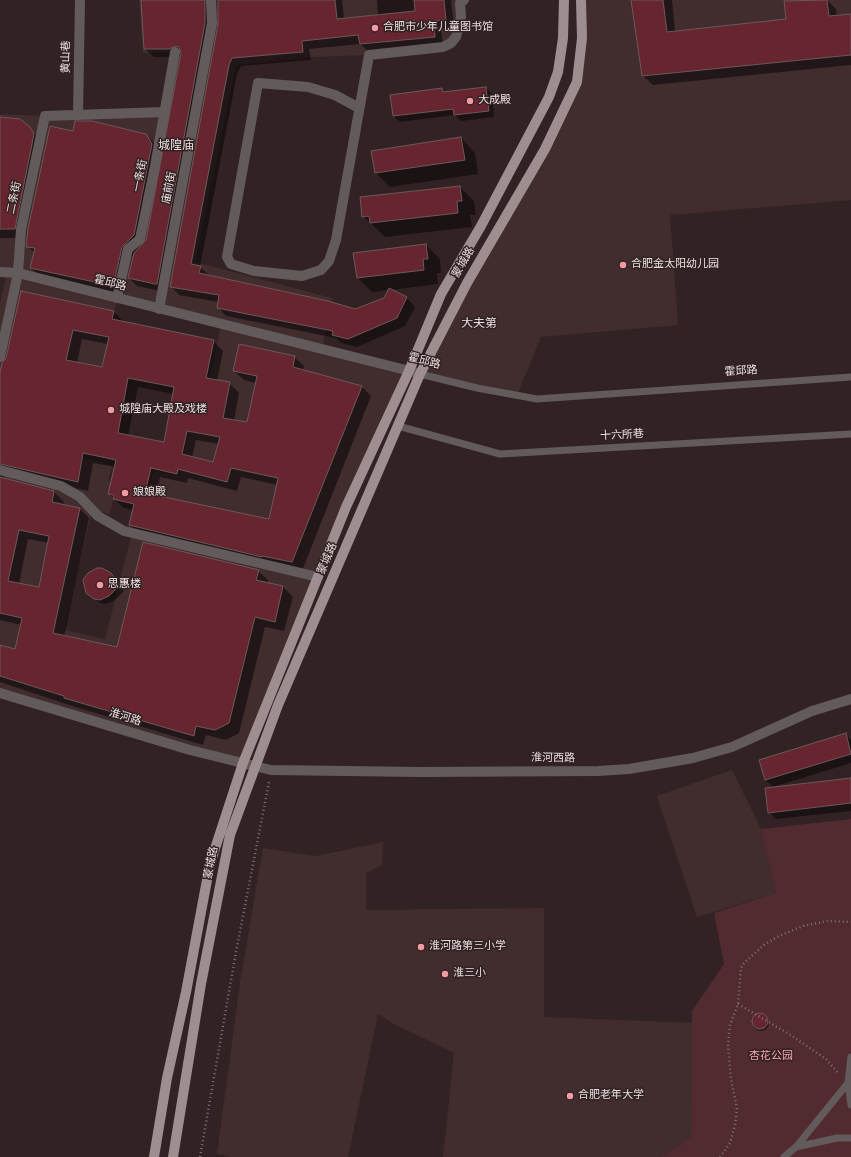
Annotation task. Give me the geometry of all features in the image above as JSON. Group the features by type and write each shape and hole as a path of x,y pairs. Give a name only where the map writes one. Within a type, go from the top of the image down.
{"main road":[{"name":"蒙城路","path":"154,1157 167,1078 186,992 210,864 243,763 346,508 441,294 481,226 549,97 558,72 563,38 564,0"},
{"name":"蒙城路","path":"174,1157 201,984 230,835 278,705 420,374 466,283 545,149 577,82 582,38 581,0"}],"street":[{"name":"黄山巷","path":"78,115 80,0"},
{"name":"庙前街","path":"159,309 212,23 211,0"},
{"path":"359,108 335,95 308,88 258,83 227,257 231,264 254,271 302,276 321,270 329,261 336,240 369,55 443,47 451,43 456,37 461,17 460,3 464,0"},
{"name":"一条街","path":"117,298 128,249 140,239 165,112 175,52"},
{"path":"78,115 165,112"},
{"name":"二条街","path":"0,357 18,273 21,229 45,116 78,115"},
{"name":"霍邱路","path":"0,272 18,273 420,374"},
{"path":"0,470 60,486 80,497 98,516 124,531 318,577"},
{"name":"淮河路","path":"0,693 190,750 243,763"},
{"name":"淮河西路","path":"243,763 271,770 598,771 629,769 693,758 732,747 812,711 851,699"}],"lane":[{"name":"霍邱路","path":"420,374 477,388 536,399 851,377"},
{"name":"十六所巷","path":"398,426 500,454 851,434"},
{"path":"851,1057 848,1083 851,1105"},
{"path":"784,1157 796,1147 848,1083"},
{"path":"796,1147 838,1138 851,1138"}],"path":[{"path":"200,1157 236,952 271,770"},
{"path":"720,1157 730,1143 736,1119 737,1108 731,1080 728,1045 730,1025 738,1004 741,968 748,958 765,944 779,936 804,926 827,922 851,922"},
{"path":"738,1004 790,1034 826,1059 848,1083"}],"shaded area":[{"path":"139,0 464,0 451,43 369,55 312,57 236,65 195,262 332,298 322,350 409,371 243,763 0,693 0,304 7,273 0,272 0,114 45,116 165,112 175,52 143,53","holes":["117,299 221,325 210,377 201,375 179,476 153,471 149,490 137,488 127,532 132,533 105,639 64,630 92,510 110,514 116,483 108,481 112,465 83,458"]},
{"path":"581,0 851,0 851,200 670,215 678,325 541,337 517,395 420,374 577,82"},
{"path":"732,770 761,829 776,893 697,917 657,796"},
{"path":"383,842 382,865 366,873 366,910 544,908 544,1017 692,1023 691,1138 660,1157 443,1157 454,1053 394,1024 378,1014 348,1157 231,1157 217,1154 240,983 263,848 316,856"}],"green space":[{"name":"杏花公园","path":"851,819 851,1157 660,1157 691,1138 692,1011 724,964 714,913 776,893 761,829"}],"building":[{"path":"141,0 205,0 205,23 157,284 128,278 134,253 146,240 181,53 179,47 176,46 169,49 144,49"},
{"path":"218,0 335,0 337,19 415,11 414,0 444,0 446,20 434,21 435,37 360,44 358,35 302,41 303,52 232,58 229,65 191,264 201,266 199,273 328,301 355,309 384,298 389,288 407,297 397,318 348,339 332,335 333,331 217,308 219,295 170,287 218,24"},
{"path":"631,0 663,0 667,32 786,19 784,1 827,0 829,16 851,14 851,55 642,76"},
{"path":"486,87 489,111 454,115 453,109 393,116 390,95 442,88 443,92"},
{"path":"0,117 20,119 30,127 34,134 15,229 0,229"},
{"path":"75,121 92,121 146,134 152,144 134,235 122,247 113,286 30,268 35,248 26,247 28,229 50,126 73,131"},
{"path":"461,137 465,160 375,173 371,151"},
{"path":"460,186 462,201 457,201 458,213 370,223 369,216 362,217 360,197"},
{"path":"426,244 428,259 423,259 424,270 357,278 353,253"},
{"path":"21,291 114,311 112,319 214,340 206,378 230,382 223,418 247,422 257,376 233,371 239,344 295,356 293,367 362,386 292,562 262,557 129,525 134,504 113,499 114,495 108,494 116,460 83,453 78,482 0,464 0,373 2,363 6,358","holes":["73,330 109,337 102,367 66,360","128,378 174,387 164,442 118,433","187,431 220,437 213,462 182,454","151,468 177,474 178,469 227,482 231,468 278,478 269,519 145,493"]},
{"path":"0,477 54,491 52,502 80,508 53,633 117,647 143,542 259,570 256,580 283,586 275,622 255,617 229,723 215,730 196,726 194,736 64,698 64,696 0,676 0,645 15,649 22,618 0,613","holes":["19,530 49,536 39,587 8,581"]},
{"name":"思惠楼","path":"97,568 102,568 111,573 120,585 109,596 100,600 94,599 86,593 83,580 88,573"},
{"path":"846,733 851,754 765,780 759,760"},
{"path":"851,778 851,803 768,813 765,788"},
{"path":"757,1013 763,1013 768,1018 766,1027 763,1029 757,1029 752,1024 752,1018"}],"place":[{"name":"合肥市少年儿童图书馆","path":"375,28"},
{"name":"大成殿","path":"470,101"},
{"name":"合肥金太阳幼儿园","path":"623,265"},
{"name":"城隍庙大殿及戏楼","path":"111,410"},
{"name":"娘娘殿","path":"125,493"},
{"name":"思惠楼","path":"100,585"},
{"name":"淮河路第三小学","path":"421,947"},
{"name":"淮三小","path":"445,974"},
{"name":"合肥老年大学","path":"570,1096"}],"district":[{"name":"城隍庙","path":"176,147"},
{"name":"大夫第","path":"479,325"}]}
